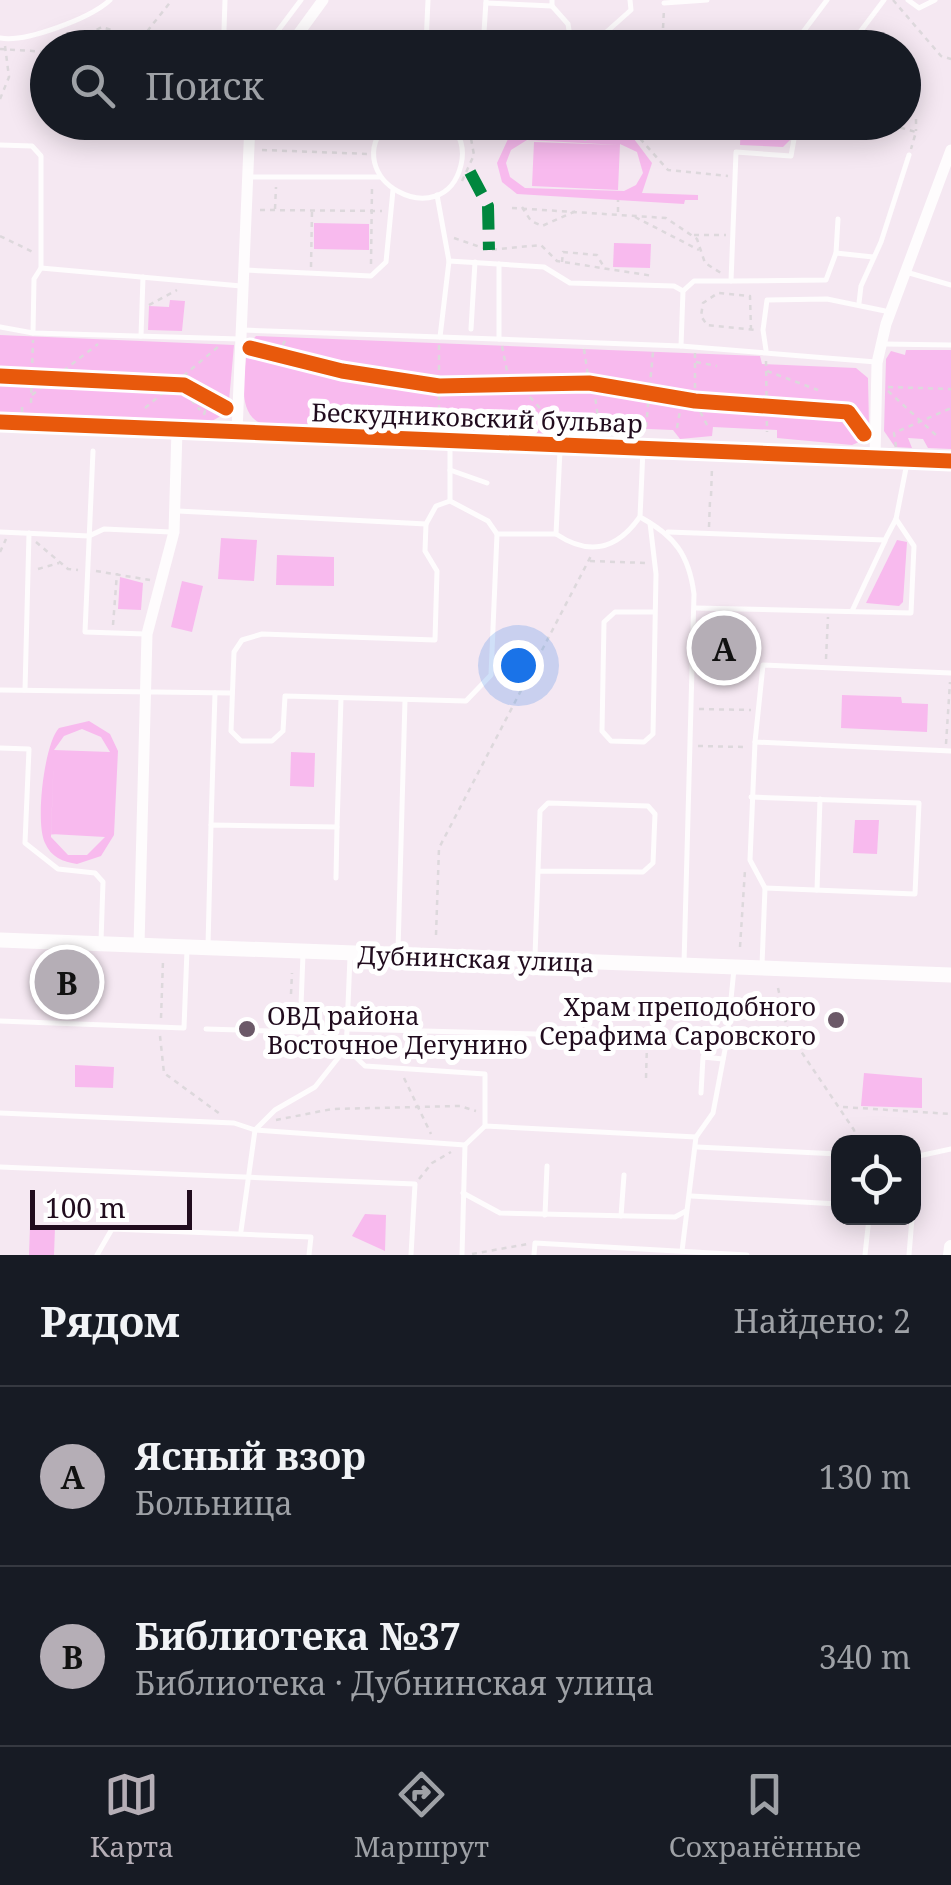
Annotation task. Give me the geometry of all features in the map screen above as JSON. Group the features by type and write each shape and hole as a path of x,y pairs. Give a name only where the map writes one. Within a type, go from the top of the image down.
{"main road":[{"name":"Дубнинская улица","path":"0,940 951,976"}],"street":[{"path":"305,30 323,0"},
{"path":"237,432 249,140"},
{"path":"876,458 877,362 881,344 951,150"},
{"name":"Бескудниковский бульвар","path":"0,422 951,461"},
{"path":"139,945 148,634 174,532 177,430"},
{"path":"950,1255 951,1247"}],"lane":[{"path":"35,30 86,16 110,0"},
{"path":"224,30 225,0"},
{"path":"281,30 301,0"},
{"path":"427,30 428,0"},
{"path":"609,30 631,10 630,0"},
{"path":"664,1 707,0"},
{"path":"804,30 827,0"},
{"path":"862,30 884,0"},
{"path":"908,0 919,8 935,0"},
{"path":"485,30 486,2 552,3 569,30"},
{"path":"2,39 30,31"},
{"path":"377,140 374,154 380,177 393,190 420,198 437,195 458,175 460,141"},
{"path":"731,280 732,176 736,152 791,156 794,140"},
{"path":"0,145 32,146 40,152 41,268 34,279 33,333"},
{"path":"859,304 861,286 908,155"},
{"path":"246,176 372,180 380,177"},
{"path":"242,270 370,276 386,262 393,190"},
{"path":"437,195 448,238 449,260 440,337"},
{"path":"680,346 683,291 694,281 826,280 836,252 838,219"},
{"path":"836,252 874,257"},
{"path":"449,260 544,267 570,283 658,286 683,291"},
{"path":"471,328 475,262"},
{"path":"499,264 500,340"},
{"path":"41,268 241,286"},
{"path":"904,272 951,286"},
{"path":"142,336 143,277"},
{"path":"766,350 764,306 772,299 859,304 890,312"},
{"path":"0,328 33,333 242,341 290,332 583,342 766,350 786,358 877,362"},
{"path":"881,344 951,344"},
{"path":"450,442 450,501"},
{"path":"556,534 560,446"},
{"path":"497,534 556,534 583,549 609,547 626,536 640,518 643,449"},
{"path":"93,451 85,632 148,634"},
{"path":"852,610 896,520 907,460"},
{"path":"450,470 487,483"},
{"path":"450,501 488,521 497,534 491,676 466,701 285,696 283,731 272,741 241,741 231,731 234,652 242,640 262,634 435,640 437,570 425,551 426,524 436,506 450,501"},
{"path":"176,511 426,524"},
{"path":"640,518 668,532 886,540"},
{"path":"695,608 911,613 914,546 910,534 896,520"},
{"path":"650,523 656,563 655,612 652,734 644,742 612,742 602,731 604,622 615,612 655,612"},
{"path":"0,532 89,536 104,529 174,532"},
{"path":"668,532 691,570 695,608 684,966"},
{"path":"25,690 29,533"},
{"path":"762,970 765,888 750,860 763,665 949,672"},
{"path":"0,690 232,693"},
{"path":"208,948 214,693"},
{"path":"336,878 341,698"},
{"path":"398,955 405,700"},
{"path":"755,745 948,751"},
{"path":"0,748 28,749 25,843 58,869 95,874 103,882 101,944"},
{"path":"752,796 919,803 915,894 765,888"},
{"path":"817,890 820,799"},
{"path":"536,959 538,871 540,811 548,804 648,806 655,814 654,862 643,872 538,871"},
{"path":"211,824 338,827"},
{"path":"0,1021 184,1028 186,947"},
{"path":"206,1029 300,1032 303,951"},
{"path":"241,1231 255,1130 315,1087 346,1048 350,954"},
{"path":"682,1251 696,1137 713,1113 727,1040 734,968"},
{"path":"347,1028 727,1040"},
{"path":"346,1048 364,1066 485,1074 485,1126"},
{"path":"701,1093 704,1057 723,1059"},
{"path":"0,1113 234,1123 255,1130 464,1145 485,1126 696,1137"},
{"path":"463,1255 464,1145"},
{"path":"697,1147 831,1154"},
{"path":"921,1156 951,1148"},
{"path":"545,1215 548,1166"},
{"path":"0,1167 416,1184 412,1255"},
{"path":"622,1216 624,1175"},
{"path":"464,1193 500,1213 675,1217 686,1211"},
{"path":"690,1196 831,1204"},
{"path":"865,1255 868,1225"},
{"path":"909,1255 911,1225"},
{"path":"97,1255 112,1228 241,1231 310,1238 309,1255"},
{"path":"534,1255 535,1243 747,1255"}],"path":[{"path":"148,30 172,0"},
{"path":"893,0 919,30"},
{"path":"663,30 664,1"},
{"path":"921,33 941,56 951,60"},
{"path":"0,99 7,82 2,39"},
{"path":"0,49 30,51"},
{"path":"0,60 7,61"},
{"path":"0,87 7,82"},
{"path":"640,140 659,165 678,174 732,176"},
{"path":"908,155 913,140"},
{"path":"255,150 374,154"},
{"path":"274,210 276,177"},
{"path":"370,276 372,180"},
{"path":"618,200 618,212"},
{"path":"521,206 531,221 542,226 579,210"},
{"path":"512,208 666,218 692,235 705,264 731,280"},
{"path":"256,210 388,211"},
{"path":"311,274 312,210"},
{"path":"629,214 701,251"},
{"path":"692,235 731,235"},
{"path":"0,236 41,256"},
{"path":"448,238 489,250 542,245 562,262 648,272 658,286"},
{"path":"562,262 563,252 597,255 605,270 605,284"},
{"path":"142,306 163,302 183,281"},
{"path":"751,330 750,296 718,293 704,303 702,316 706,325 751,330 763,330"},
{"path":"278,354 290,332"},
{"path":"31,403 33,333"},
{"path":"32,395 60,370 112,335"},
{"path":"440,337 440,419"},
{"path":"500,340 505,367 553,423"},
{"path":"145,408 242,341 342,371 439,388 592,385 691,403 848,412 860,434"},
{"path":"583,342 599,425"},
{"path":"646,427 654,345"},
{"path":"676,428 691,403 694,347"},
{"path":"766,350 767,432"},
{"path":"695,362 717,366"},
{"path":"765,370 818,390"},
{"path":"178,385 200,410"},
{"path":"936,436 886,389 951,389"},
{"path":"22,403 22,414"},
{"path":"691,403 709,429"},
{"path":"896,447 894,432 951,406"},
{"path":"204,421 205,410 228,411"},
{"path":"887,432 919,420"},
{"path":"709,534 712,467"},
{"path":"0,552 9,533"},
{"path":"436,935 440,848 596,548"},
{"path":"589,561 656,563"},
{"path":"28,568 50,569 60,563"},
{"path":"112,633 117,572"},
{"path":"826,667 828,610"},
{"path":"948,751 949,672"},
{"path":"692,708 758,710"},
{"path":"691,746 755,745"},
{"path":"740,947 743,872 750,860"},
{"path":"163,960 160,1027 164,1073 234,1123"},
{"path":"292,973 292,994"},
{"path":"778,988 788,1032 854,1135"},
{"path":"646,1078 647,1037"},
{"path":"399,1068 436,1143"},
{"path":"262,1122 332,1110 460,1106 485,1114"},
{"path":"839,1107 951,1114"},
{"path":"416,1184 432,1163 464,1145"},
{"path":"463,1255 535,1243"}],"shaded area":[{"path":"508,140 527,140 635,140 652,163 642,193 698,195 698,200 685,200 684,204 517,194 502,182 497,163","holes":["527,140 619,145 534,142 532,186 618,190 620,144 637,152 643,173 636,185 624,191 525,188 510,177 506,163 511,150"]},
{"path":"740,140 790,140 783,147 740,145"},
{"path":"314,223 369,224 369,250 314,249"},
{"path":"614,243 651,244 650,268 613,267"},
{"path":"170,300 185,301 182,331 148,330 149,306 169,307"},
{"path":"0,335 234,345 228,412 212,421 0,412"},
{"path":"256,336 760,356 762,364 856,368 868,378 869,426 864,440 852,445 777,438 777,430 713,427 712,436 680,439 673,430 578,426 582,436 570,426 556,425 562,435 534,433 529,424 518,424 521,433 500,432 496,423 468,422 469,431 260,423 247,409 244,389 247,346"},
{"path":"906,350 951,350 951,449 928,448 923,439 908,438 912,448 895,447 884,431 886,359 891,351 905,355"},
{"path":"221,538 257,540 254,581 218,579"},
{"path":"897,540 907,542 903,602 899,606 866,603"},
{"path":"277,555 334,557 334,586 276,585"},
{"path":"120,577 143,583 141,610 118,609"},
{"path":"182,581 203,586 192,632 171,627"},
{"path":"842,695 901,697 902,703 928,704 927,732 841,728"},
{"path":"89,721 110,734 118,751 114,835 101,856 77,864 54,855 42,833 45,766 59,728","holes":["82,729 101,737 110,752 54,750 64,736","51,834 105,837 87,855 68,855"]},
{"path":"291,752 315,753 314,787 290,786"},
{"path":"855,820 879,820 877,854 853,853"},
{"path":"75,1065 114,1067 113,1088 75,1087"},
{"path":"864,1073 922,1078 922,1108 861,1106"},
{"path":"365,1214 386,1215 385,1251 352,1236"},
{"path":"30,1226 55,1227 54,1255 29,1255"}],"marked path":[{"path":"470,172 488,206 489,250"}],"cycle path":[{"path":"250,348 342,371 439,386 589,383 695,401 848,412 864,434"},
{"path":"0,376 184,385 226,408"},
{"path":"0,422 951,461"}],"place":[{"name":"Ясный взор","path":"724,648"},
{"name":"Библиотека №37","path":"67,982"},
{"name":"Храм преподобного Серафима Саровского","path":"836,1020"},
{"name":"ОВД района Восточное Дегунино","path":"247,1029"}]}
